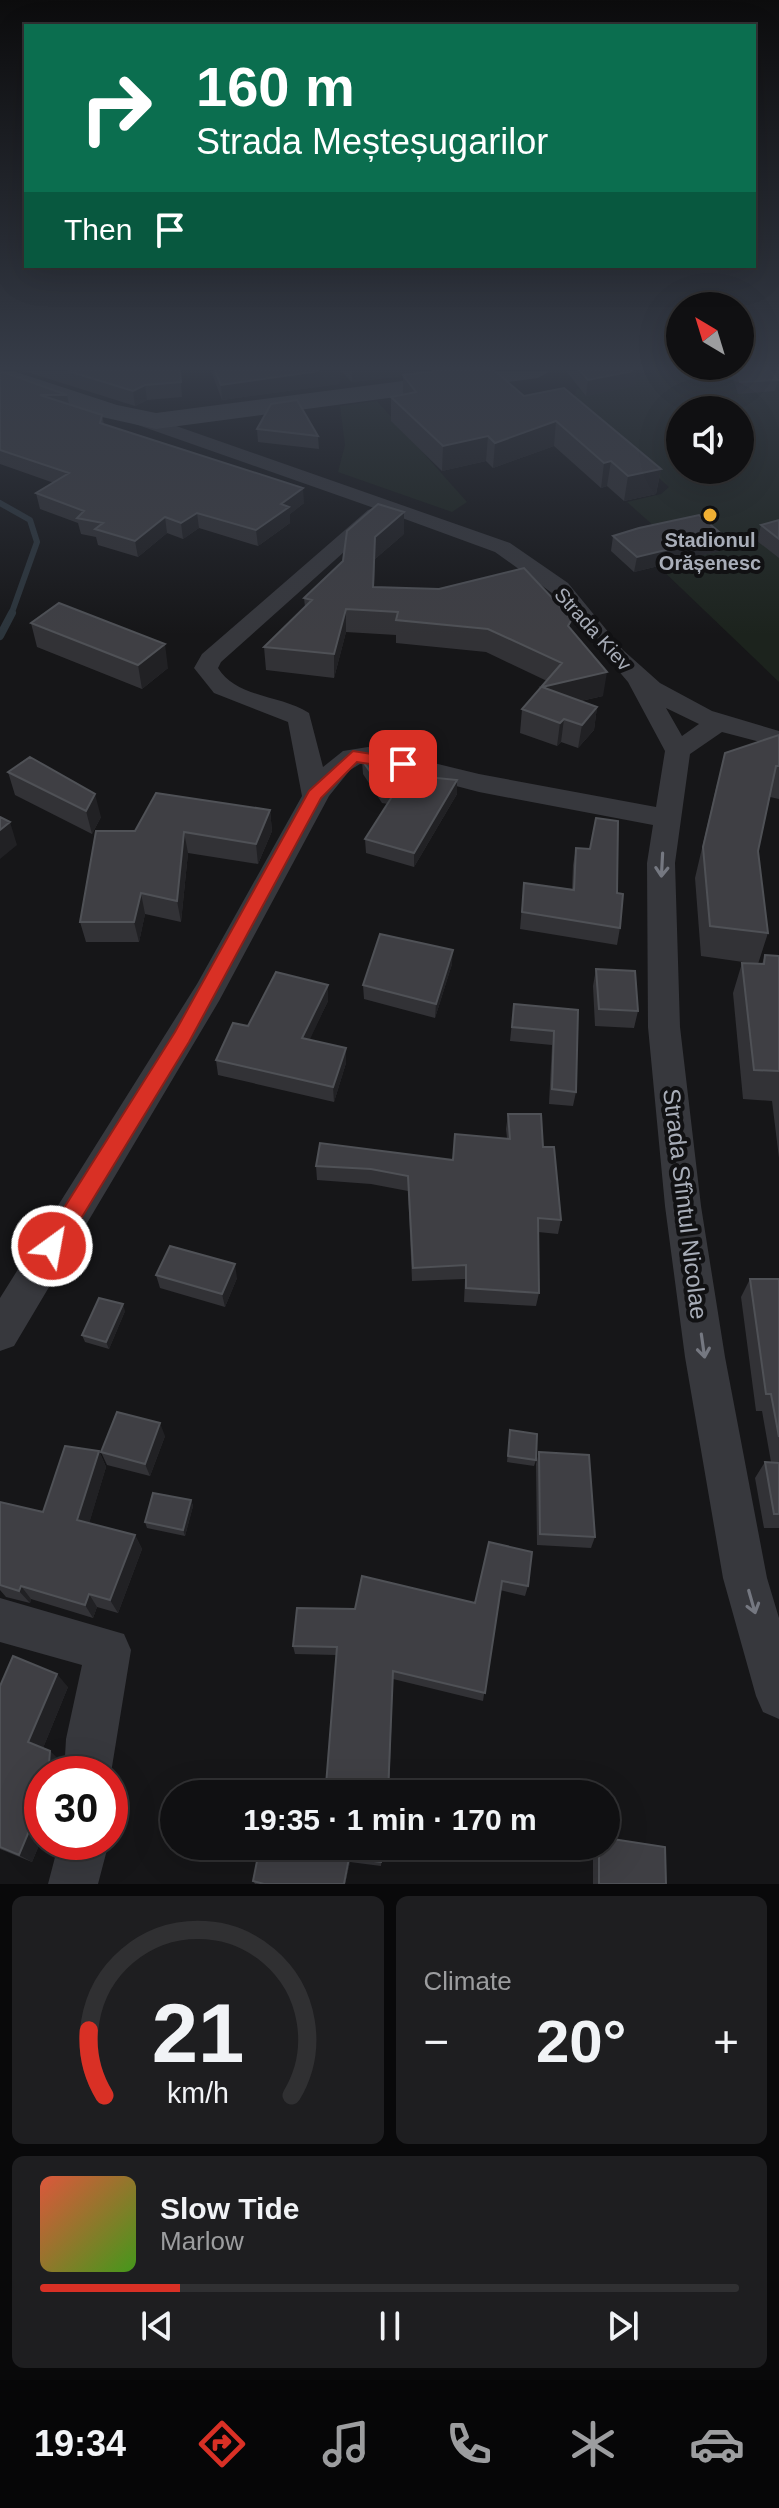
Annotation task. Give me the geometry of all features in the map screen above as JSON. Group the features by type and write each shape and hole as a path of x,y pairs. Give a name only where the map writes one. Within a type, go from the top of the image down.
{"street":[{"name":"Strada Kiev","path":"255,459 474,533 514,555 559,588 635,676 676,704 716,724 779,739"},
{"path":"315,795 300,719 278,706 249,699 222,686 210,677 206,668 210,659 386,504"},
{"path":"635,676 678,751 716,724"},
{"name":"Strada Sfîntul Nicolae","path":"678,751 661,863 664,1027 683,1206 705,1357 745,1578 779,1696"},
{"path":"0,1333 182,1037 315,795 345,760 362,756 462,780 666,818"},
{"path":"0,1620 108,1650 89,1756"},
{"path":"73,1884 79,1860"}],"shaded area":[{"path":"341,459 429,459 467,502 452,512 338,472"},
{"path":"637,459 666,459 666,484 754,484 754,459 779,459 779,682 657,565 664,535 627,502 661,494 669,487"}],"building":[{"path":"27,459 212,459 303,488 281,504 289,507 256,530 197,513 181,523 165,517 135,541 95,529 103,523 77,518 84,511 36,493 69,473"},
{"path":"599,459 649,459 661,469 628,476 611,461 604,463"},
{"path":"378,504 404,512 375,537 373,587 439,589 524,568 572,619 568,626 607,672 542,687 597,707 582,725 564,719 560,723 522,709 562,663 488,629 396,620 398,612 346,609 334,654 264,647 312,600 304,598 343,561 347,531"},
{"path":"699,515 724,536 637,557 613,536 639,528"},
{"path":"779,520 779,539 761,525"},
{"path":"59,603 165,644 138,665 31,623"},
{"path":"779,735 779,766 776,766 758,851 768,933 710,926 703,847 725,753"},
{"path":"30,757 95,794 86,811 8,772"},
{"path":"362,760 419,772 417,776 457,780 414,853 365,839 395,792 382,789"},
{"path":"156,793 270,810 256,844 184,832 177,901 141,893 134,922 80,922 96,831 135,831"},
{"path":"0,817 10,822 0,830"},
{"path":"596,818 618,821 617,893 623,894 620,928 522,912 524,883 574,890 576,848 590,849"},
{"path":"380,934 453,950 436,1004 363,985"},
{"path":"765,955 779,956 779,1071 754,1070 742,963 764,964"},
{"path":"596,969 635,971 638,1011 599,1009"},
{"path":"276,972 328,985 302,1038 346,1048 333,1087 216,1060 233,1023 248,1026"},
{"path":"514,1004 578,1010 576,1092 552,1089 554,1031 512,1027"},
{"path":"508,1114 541,1114 543,1147 554,1147 561,1220 538,1218 539,1293 466,1288 466,1265 413,1268 408,1176 371,1169 316,1166 320,1143 453,1160 455,1134 510,1139"},
{"path":"170,1246 235,1264 222,1294 156,1275"},
{"path":"750,1279 779,1279 779,1437 771,1394 766,1394"},
{"path":"99,1298 123,1304 106,1342 82,1335"},
{"path":"117,1412 160,1423 145,1464 101,1452"},
{"path":"510,1430 537,1434 536,1460 508,1456"},
{"path":"65,1446 99,1451 77,1520 135,1535 110,1600 89,1594 85,1605 21,1586 19,1591 0,1585 0,1502 43,1512"},
{"path":"539,1452 589,1455 595,1537 540,1534"},
{"path":"765,1462 779,1463 779,1514 774,1514"},
{"path":"153,1493 191,1500 183,1530 145,1522"},
{"path":"489,1542 532,1552 528,1586 502,1581 485,1693 393,1671 389,1780 326,1780 337,1647 293,1646 297,1608 355,1609 362,1576 475,1603"},
{"path":"13,1656 57,1674 28,1742 50,1751 50,1756 24,1756 24,1843 19,1855 0,1847 0,1686"},
{"path":"620,1840 665,1847 666,1884 599,1884 599,1860 620,1860"},
{"path":"257,1860 349,1860 344,1884 264,1884 253,1881"}],"waterway":[{"path":"0,503 30,520 37,542 11,615"},
{"path":"0,636 11,615"}],"place":[{"name":"Stadionul Orășenesc","path":"710,515"}],"route":[{"path":"52,1246 182,1037 315,795 345,760 353,756 372,756 403,764"}]}
